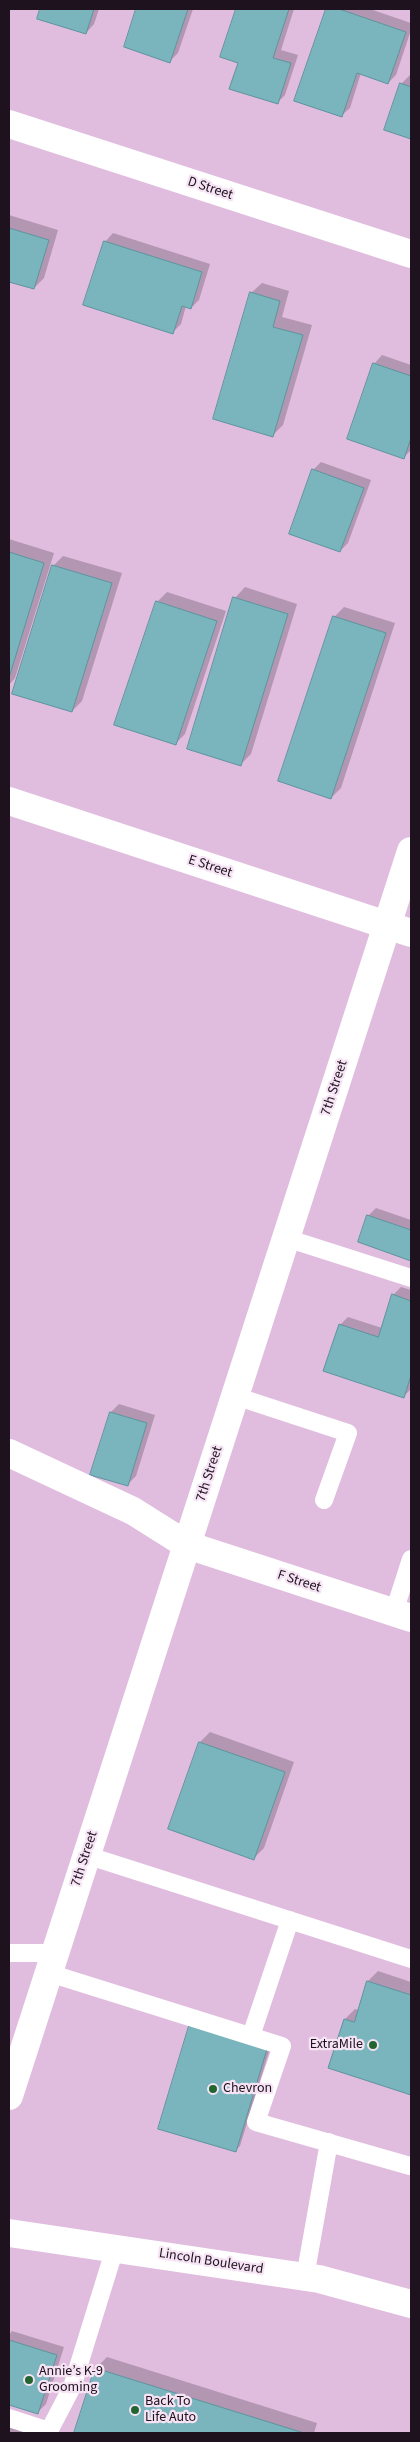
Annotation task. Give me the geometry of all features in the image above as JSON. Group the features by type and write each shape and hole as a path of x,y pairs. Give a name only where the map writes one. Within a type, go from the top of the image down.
{"street":[{"name":"D Street","path":"9,124 411,254"},
{"name":"E Street","path":"9,801 399,930"},
{"name":"7th Street","path":"9,2096 286,1238 399,930 411,852"},
{"name":"F Street","path":"9,1453 133,1511 187,1545 402,1615"},
{"name":"Lincoln Boulevard","path":"9,2233 305,2277 411,2304"}],"lane":[{"path":"286,1238 411,1278"},
{"path":"235,1396 348,1433 324,1500"},
{"path":"402,1615 411,1558"},
{"path":"86,1855 411,1959"},
{"path":"251,2036 290,1920"},
{"path":"9,1953 52,1963 282,2046 256,2122 410,2166"},
{"path":"305,2277 329,2142"},
{"path":"9,2418 49,2431 72,2387 114,2248"}],"building":[{"path":"40,9 94,9 86,34 37,19"},
{"path":"136,9 188,9 170,63 124,47"},
{"path":"236,9 289,9 273,58 291,63 278,104 229,89 238,63 220,57"},
{"path":"326,9 339,9 406,32 388,84 357,73 342,117 294,101"},
{"path":"400,83 411,87 411,139 384,130"},
{"path":"9,228 49,240 34,289 9,282"},
{"path":"104,241 202,272 191,309 182,306 173,334 83,305"},
{"path":"250,292 280,301 273,327 303,335 273,437 213,419"},
{"path":"373,363 411,376 411,438 404,459 347,439"},
{"path":"312,469 364,488 340,552 289,534"},
{"path":"9,552 44,563 9,678"},
{"path":"52,565 112,583 72,712 12,694"},
{"path":"233,597 288,614 241,766 187,749"},
{"path":"156,601 217,621 176,745 114,725"},
{"path":"333,616 386,633 331,799 278,781"},
{"path":"367,1215 411,1230 411,1261 358,1242"},
{"path":"392,1294 411,1301 411,1375 404,1398 323,1371 339,1324 378,1337"},
{"path":"110,1412 147,1423 128,1486 90,1475"},
{"path":"199,1742 285,1772 254,1860 168,1829"},
{"name":"ExtraMile","path":"367,1981 411,1995 411,2095 328,2068 344,2019 354,2022"},
{"name":"Chevron","path":"189,2026 267,2049 236,2152 158,2129"},
{"name":"Annie’s K-9 Grooming","path":"9,2340 57,2355 38,2414 9,2405"},
{"path":"95,2368 304,2433 74,2433"}],"place":[{"name":"ExtraMile","path":"373,2045"},
{"name":"Chevron","path":"213,2089"},
{"name":"Annie’s K-9 Grooming","path":"29,2380"},
{"name":"Back To Life Auto","path":"135,2410"}]}
